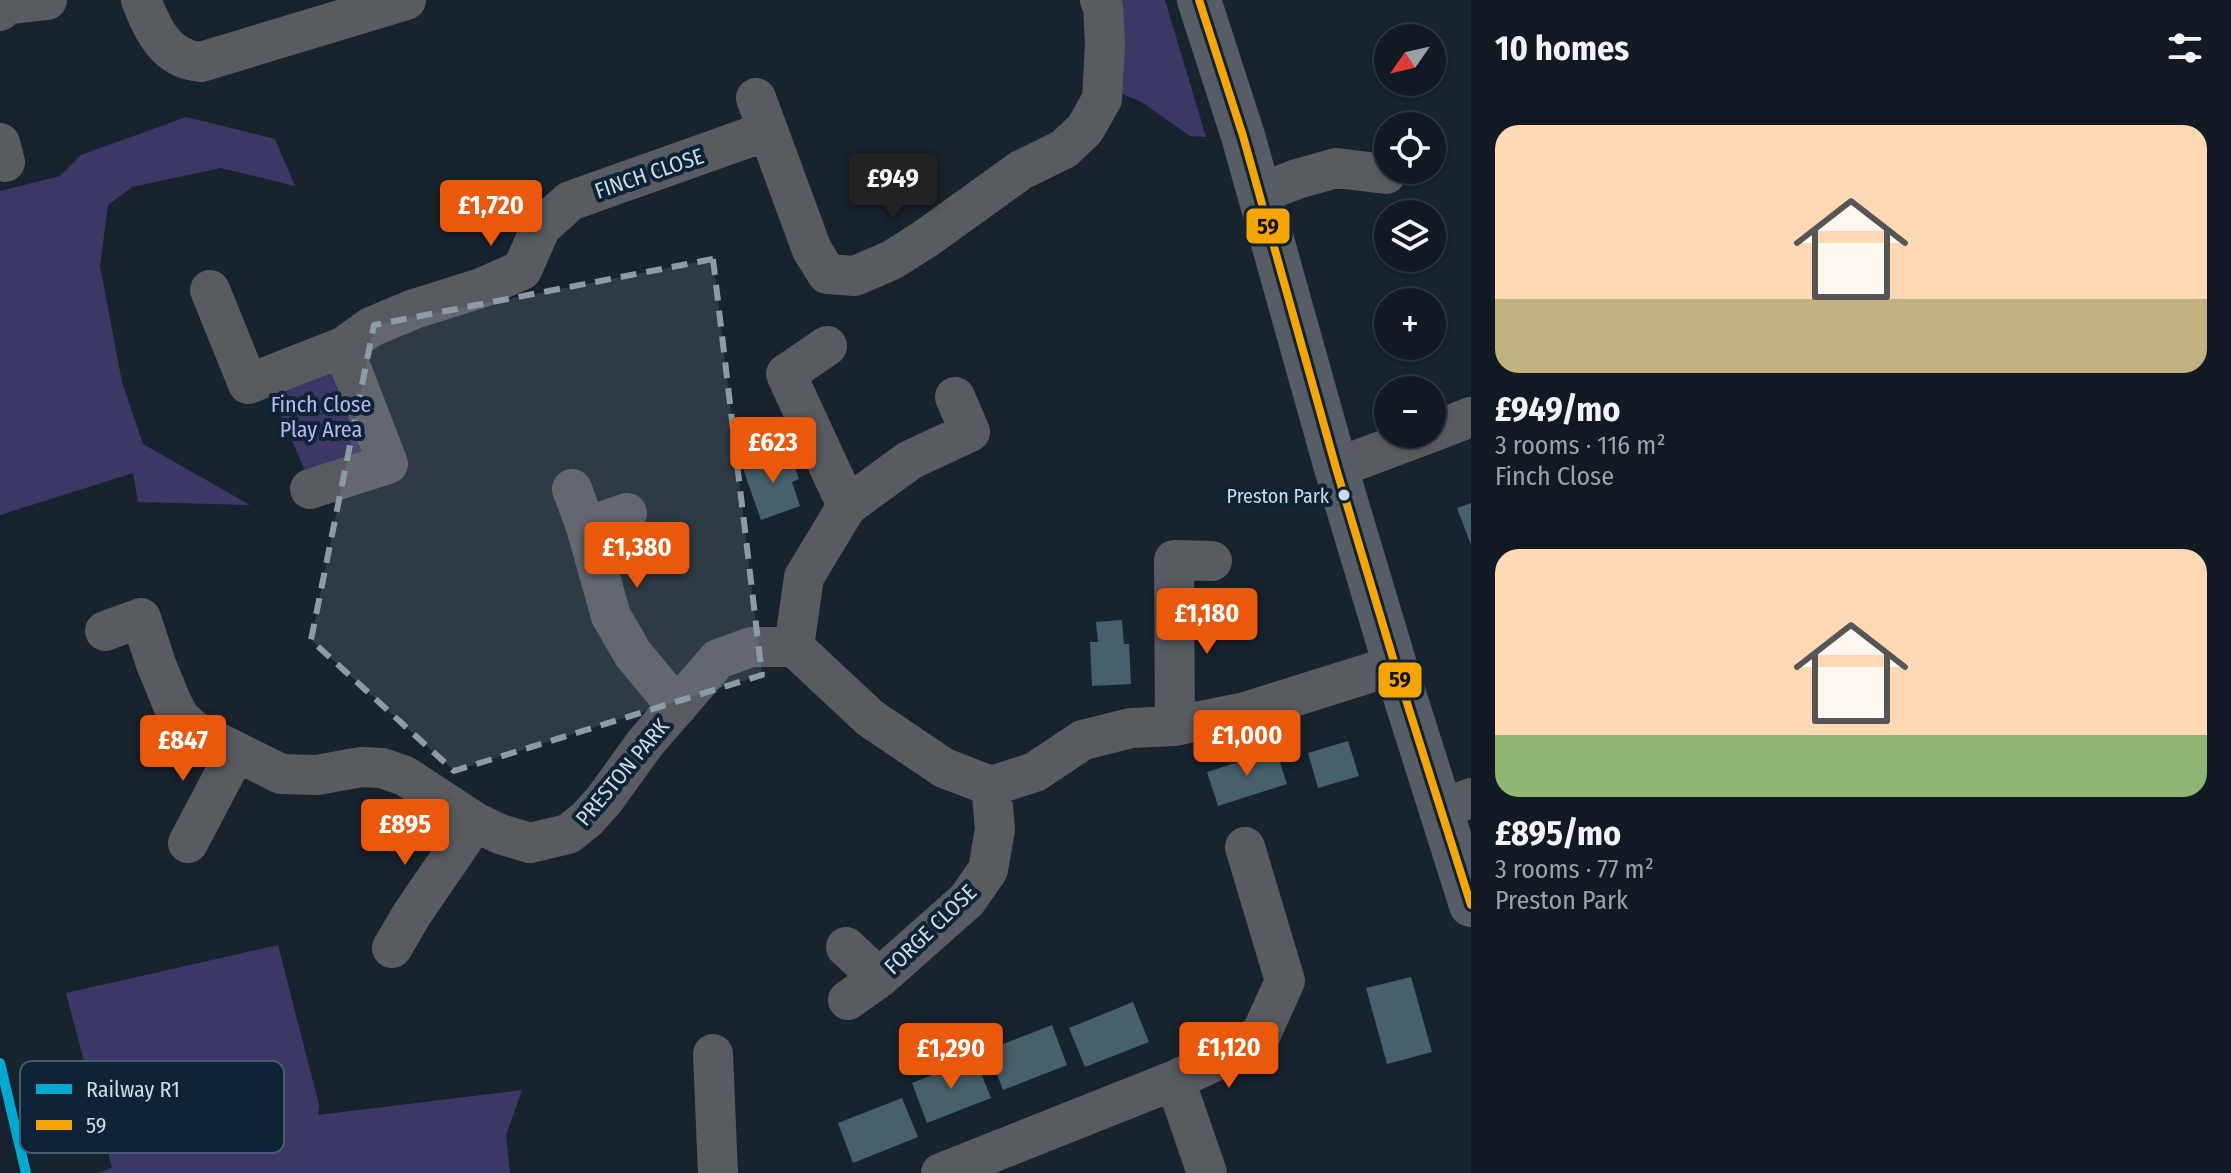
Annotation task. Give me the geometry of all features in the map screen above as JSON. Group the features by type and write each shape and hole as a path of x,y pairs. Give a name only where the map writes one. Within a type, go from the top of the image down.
{"main road":[{"path":"1199,0 1243,136 1395,665 1456,804 1471,905"}],"street":[{"path":"2,5 47,0"},
{"path":"141,0 154,31 172,51 184,61 201,62 395,2"},
{"name":"FINCH CLOSE","path":"210,290 248,384 343,347 371,327 414,309 481,288 522,270 541,227 570,201 761,114 812,250 827,274 855,276 887,245 927,224 958,214 1021,170 1044,137 1071,109 1102,99 1105,43 1100,0"},
{"path":"1258,194 1336,168 1374,173"},
{"path":"827,346 786,374 847,506"},
{"path":"310,489 388,464 343,347"},
{"path":"955,397 970,432 910,460 847,506 804,577 794,647 870,718 944,768 991,786 1035,772 1083,740 1131,728 1175,726 1245,712 1395,665"},
{"path":"1446,427 1471,417"},
{"path":"1336,468 1389,448"},
{"name":"PRESTON PARK","path":"572,489 611,616 633,654 677,707"},
{"path":"586,527 627,513"},
{"path":"1175,726 1174,560 1212,561"},
{"name":"PRESTON PARK","path":"105,631 141,618 156,664 180,718 193,730 236,752 281,774 317,775 361,767 382,768 405,776 475,822 530,843 568,834 587,819 646,742 718,659 751,647 794,647"},
{"path":"188,843 236,752"},
{"name":"FORGE CLOSE","path":"846,947 864,989 967,900 988,870 995,829 991,786"},
{"path":"392,948 427,923 475,822"},
{"path":"941,1173 1175,1080 1222,1058 1261,1034 1285,981 1275,882 1245,847"},
{"path":"713,1054 718,1173"},
{"path":"1175,1080 1207,1173"}],"highlighted area":[{"path":"713,259 762,675 454,771 311,640 374,325"}],"green space":[{"path":"1111,0 1165,0 1206,137 1190,136 1140,101 1112,90"},
{"path":"186,117 275,139 295,186 221,168 132,187 108,205 100,266 122,382 143,444 250,505 138,502 133,473 0,515 0,191 60,176 81,155"},
{"name":"Finch Close Play Area","path":"342,365 371,445 363,459 308,477 270,392"},
{"path":"278,945 319,1105 318,1115 522,1090 506,1135 510,1173 97,1173 112,1168 108,1153 284,1153 284,1061 84,1061 66,993"}],"building":[{"path":"789,451 799,479 792,482 800,506 761,520 742,466"},
{"path":"1471,503 1471,545 1457,508"},
{"path":"1122,620 1124,644 1129,644 1131,684 1092,686 1090,642 1098,642 1096,622"},
{"path":"1348,741 1359,776 1318,788 1308,753"},
{"path":"1276,750 1287,784 1218,806 1207,772"},
{"path":"1411,977 1432,1052 1387,1064 1366,988"},
{"path":"1133,1002 1149,1042 1085,1067 1069,1028"},
{"path":"1052,1025 1067,1065 1003,1090 988,1050"},
{"path":"975,1058 991,1098 927,1123 912,1083"},
{"path":"902,1098 918,1137 853,1163 838,1123"}],"railway":[{"path":"0,1063 20,1148"},
{"path":"21,1153 26,1173"}],"rail line":[{"name":"R1","path":"0,1063 20,1148"},
{"name":"R1","path":"21,1153 26,1173"}],"transit line":[{"name":"59","path":"1199,0 1243,136 1395,665 1471,905"}],"place":[{"name":"Preston Park","path":"1344,495"}]}
